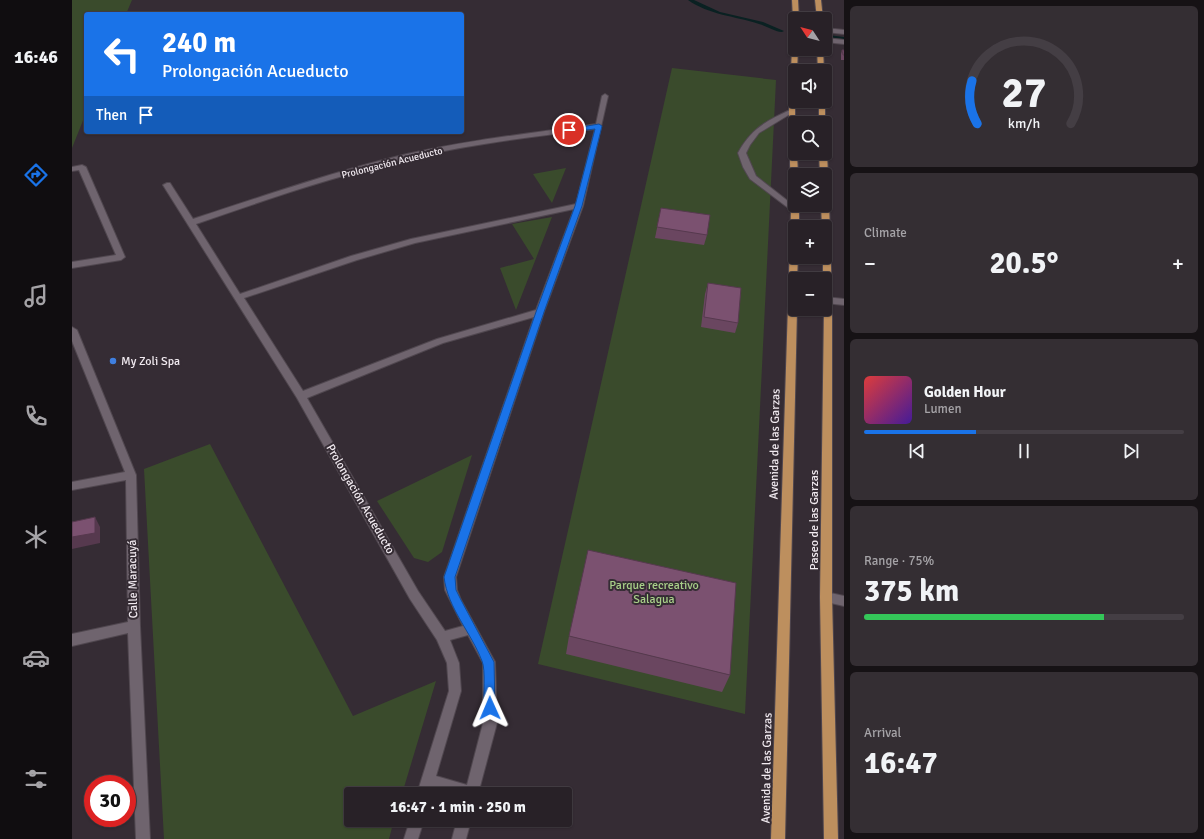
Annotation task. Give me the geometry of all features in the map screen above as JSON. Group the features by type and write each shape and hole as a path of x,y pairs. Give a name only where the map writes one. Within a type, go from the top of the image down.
{"main road":[{"path":"795,0 796,12"},
{"path":"818,0 819,12"},
{"name":"Avenida de las Garzas","path":"794,168 792,111 795,56"},
{"name":"Avenida de las Garzas","path":"794,272 795,212"},
{"name":"Paseo de las Garzas","path":"825,212 826,272"},
{"name":"Avenida de las Garzas","path":"778,839 793,316"},
{"name":"Paseo de las Garzas","path":"827,316 826,597 831,839"}],"street":[{"path":"832,31 844,32"},
{"path":"832,41 844,42"},
{"path":"473,787 490,723 489,662 470,629 451,590 450,577 540,312 579,206 605,96"},
{"path":"788,205 753,177 742,154 748,140 762,126 792,111"},
{"name":"Prolongación Acueducto","path":"190,223 275,195 381,163 463,145 599,126"},
{"path":"72,169 82,167 121,257 72,265"},
{"name":"Prolongación Acueducto","path":"167,186 301,396 410,588 442,637 453,663 455,691 426,787"},
{"path":"239,297 354,258 414,241 579,206"},
{"path":"832,301 844,302"},
{"path":"301,396 440,341 540,312"},
{"name":"Calle Maracuyá","path":"72,330 76,349 131,475 134,626 143,839"},
{"path":"72,486 131,475"},
{"path":"826,597 844,601"},
{"path":"72,640 134,626"},
{"path":"442,637 470,629"},
{"path":"411,839 415,827"},
{"path":"459,839 462,827"}],"green space":[{"path":"72,0 132,0 127,12 84,12 84,118 72,148"},
{"name":"Parque recreativo Salagua","path":"672,68 776,80 745,714 538,664"},
{"path":"566,168 552,203 533,174"},
{"path":"552,217 516,310 500,268 534,259 512,224"},
{"path":"210,444 353,716 436,681 404,787 344,787 344,827 392,827 389,839 164,839 144,469"},
{"path":"472,455 442,552 428,562 414,558 377,501"}],"building":[{"path":"661,208 710,215 707,235 657,227"},
{"path":"708,283 741,288 738,323 704,317"},
{"path":"95,517 95,533 72,537 72,522"},
{"path":"588,550 736,583 730,675 569,636"}],"waterway":[{"path":"690,0 718,13 761,23 773,29 782,31"},
{"path":"832,36 844,38"}],"place":[{"name":"My Zoli Spa","path":"113,361"}],"route":[{"path":"490,708 489,662 456,602 451,590 450,577 540,312 579,206 599,126 569,130"}]}
